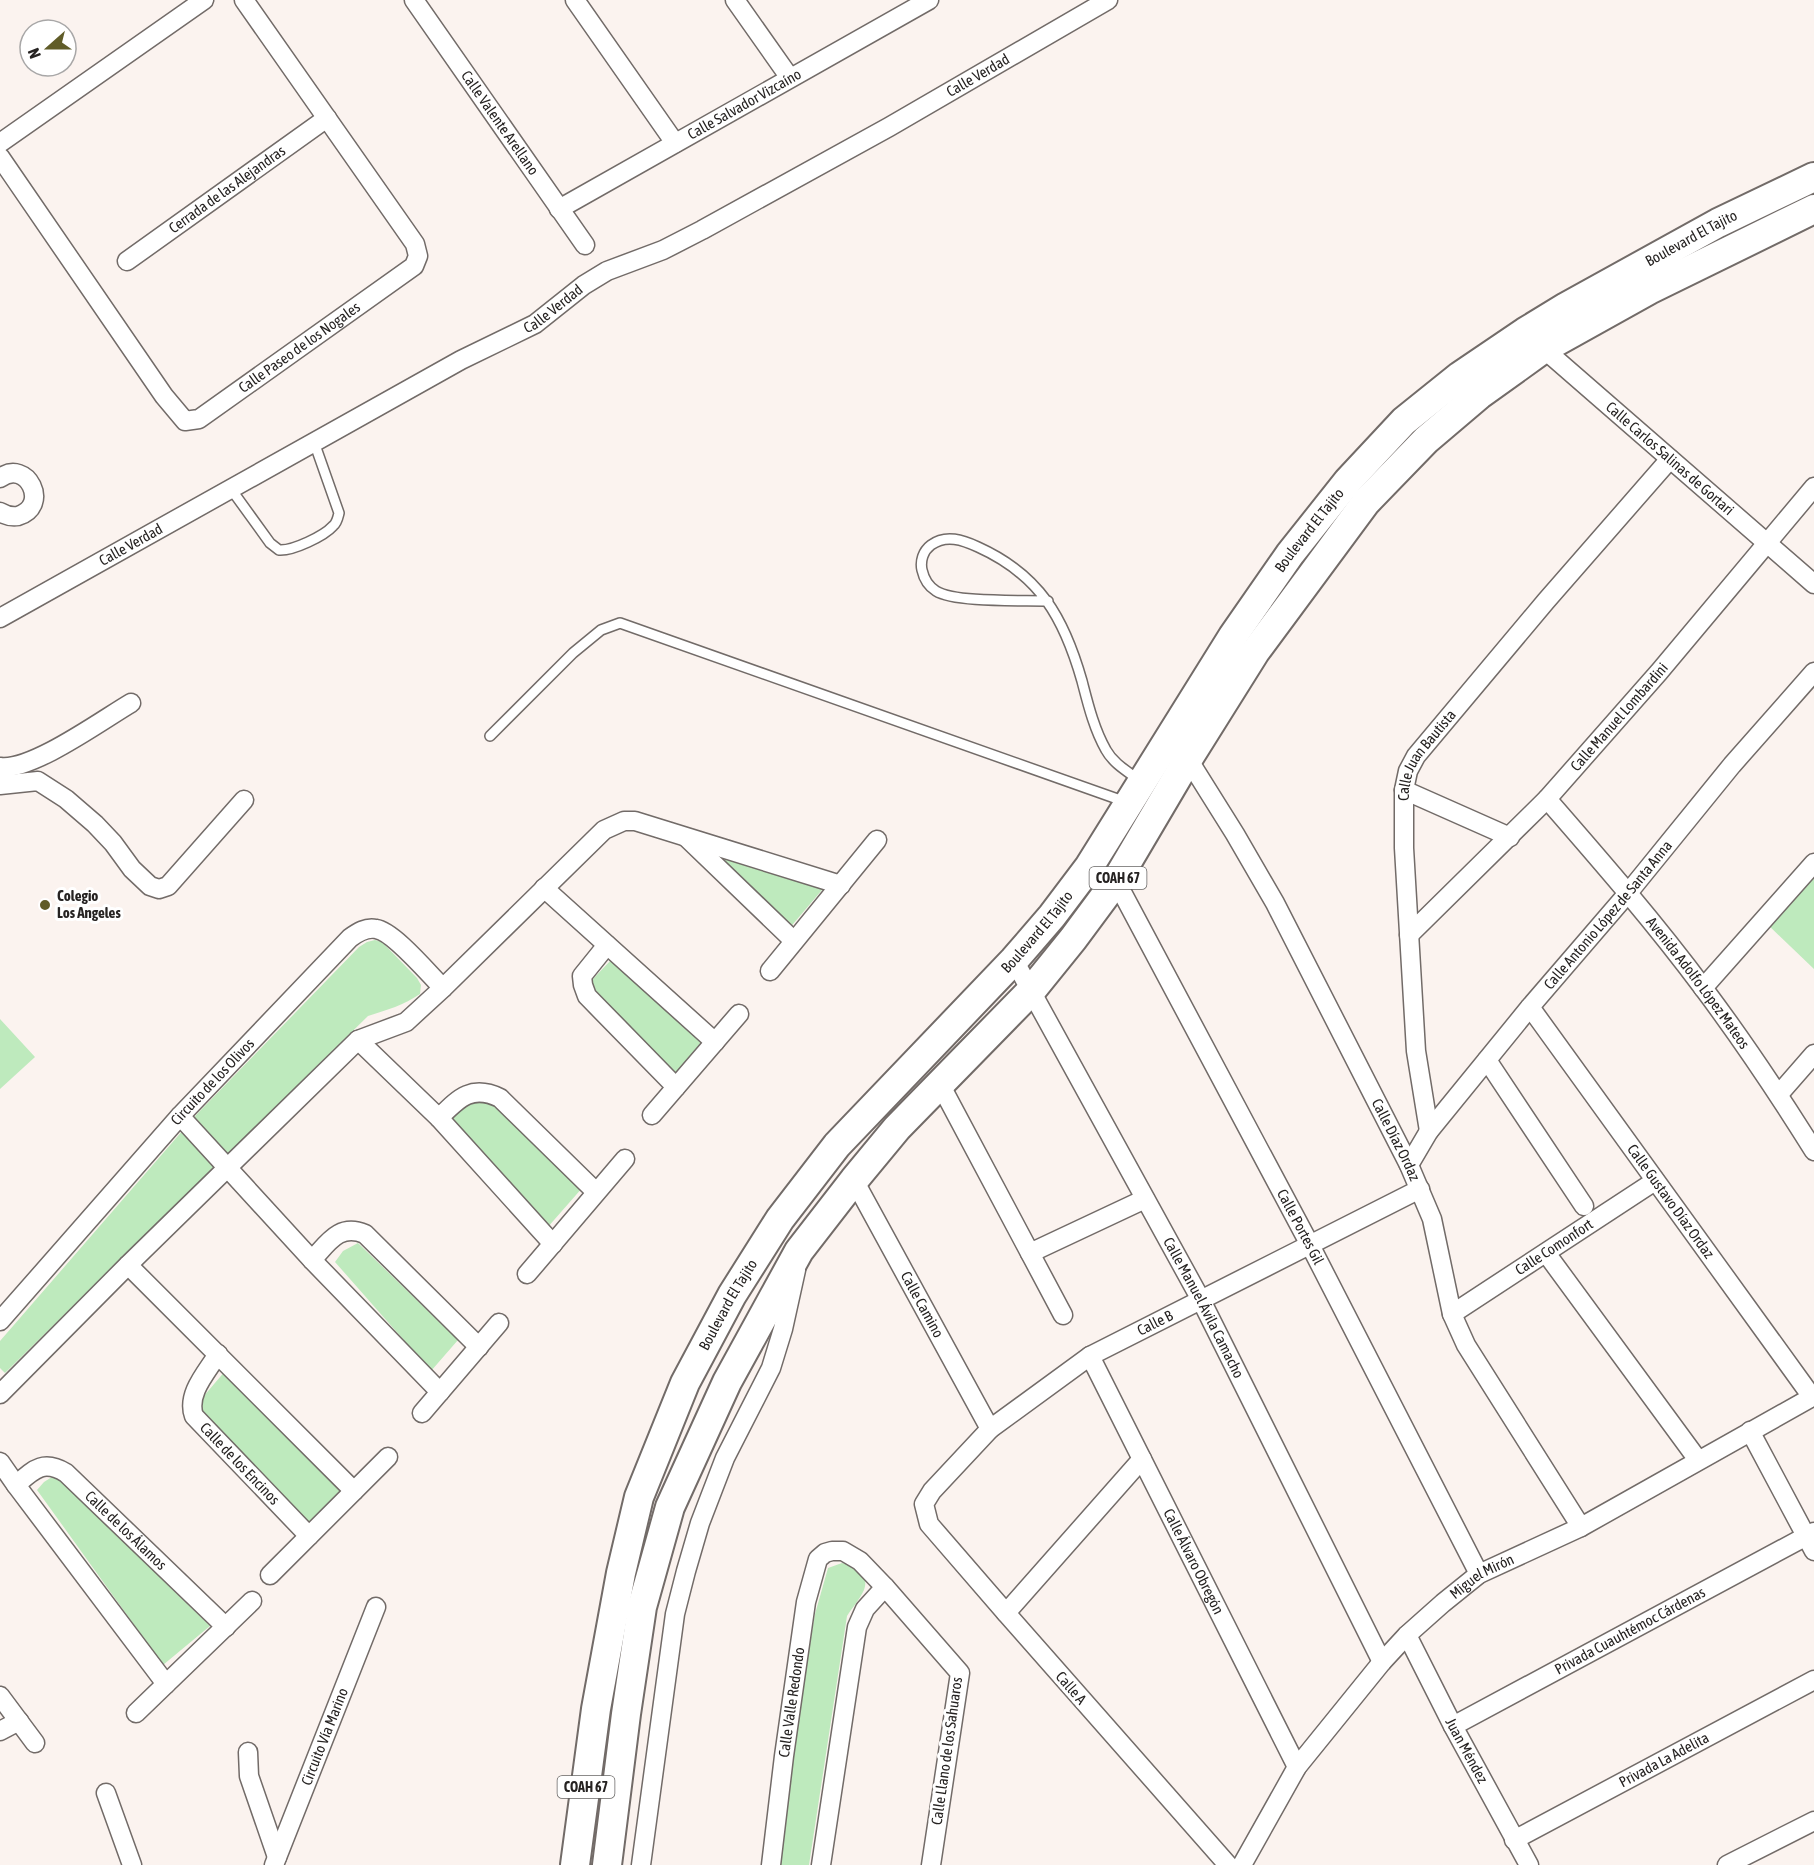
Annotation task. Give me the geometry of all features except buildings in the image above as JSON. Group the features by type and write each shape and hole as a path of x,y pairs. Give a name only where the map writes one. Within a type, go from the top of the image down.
{"main road":[{"name":"Boulevard El Tajito","path":"607,1865 642,1607 670,1508 727,1382 799,1251 897,1128 1031,991 1073,939 1116,881 1188,759 1256,652 1366,502 1426,440 1479,395 1566,307 1718,223 1814,177"},
{"name":"Boulevard El Tajito","path":"575,1865 596,1709 621,1573 639,1497 685,1383 732,1295 780,1220 837,1145 1014,960 1052,916 1089,867 1238,629 1290,554 1348,481 1404,421 1460,376 1650,290 1814,209"},
{"path":"596,1709 626,1714"}],"street":[{"path":"0,144 204,0"},
{"name":"Calle Paseo de los Nogales","path":"0,157 164,396 185,421 199,419 414,266 418,256 415,244 244,0"},
{"name":"Calle Valente Arellano","path":"414,0 585,245"},
{"path":"575,0 675,143"},
{"path":"735,0 790,78"},
{"name":"Calle Salvador Vizcaíno","path":"559,208 929,0"},
{"name":"Calle Verdad","path":"0,618 461,360 535,324 584,285 607,271 663,250 702,230 889,127 1108,0"},
{"name":"Cerrada de las Alejandras","path":"127,261 327,118"},
{"name":"Calle Carlos Salinas de Gortari","path":"1534,341 1814,584"},
{"name":"Calle Juan Bautista","path":"1429,1131 1416,1051 1409,934 1404,848 1404,790 1408,771 1416,756 1546,601 1670,459"},
{"path":"0,512 15,517 27,512 34,502 34,489 27,478 15,473 1,475"},
{"name":"Calle Manuel Lombardini","path":"1409,934 1547,799 1814,487"},
{"name":"Calle Antonio López de Santa Anna","path":"1409,1165 1429,1131 1530,1007 1628,893 1732,765 1814,672"},
{"path":"0,767 16,766 36,760 131,703"},
{"name":"Calle Díaz Ordaz","path":"1188,759 1275,903 1409,1165 1432,1219 1452,1314 1466,1345 1581,1527"},
{"path":"36,760 38,781"},
{"path":"0,784 38,781 56,792 86,816 113,843 132,869 150,886 159,889 168,886 244,800"},
{"path":"1404,790 1510,837"},
{"name":"Avenida Adolfo López Mateos","path":"1547,799 1628,893 1704,988 1779,1094 1814,1150"},
{"path":"0,1394 227,1167 358,1040 406,1022 604,830 624,821 635,821 841,885"},
{"path":"684,835 794,941"},
{"path":"770,971 876,840"},
{"path":"1704,988 1814,863"},
{"name":"Calle Portes Gil","path":"1116,881 1310,1245 1479,1574"},
{"path":"544,888 715,1042"},
{"name":"Circuito de los Olivos","path":"0,1321 180,1116 359,931 369,928 390,934 443,988"},
{"path":"607,945 582,976 582,985 587,996 676,1087"},
{"name":"Calle Manuel Ávila Camacho","path":"1014,960 1201,1300 1382,1662"},
{"name":"Calle Gustavo Díaz Ordaz","path":"1530,1007 1813,1396"},
{"path":"652,1115 739,1014"},
{"path":"358,1040 439,1118 553,1244"},
{"path":"1779,1094 1814,1054"},
{"path":"1487,1060 1584,1206"},
{"path":"940,1084 1063,1315"},
{"path":"439,1118 459,1098 467,1094 483,1092 492,1094 500,1098 596,1192"},
{"path":"180,1116 312,1260 440,1392"},
{"path":"527,1274 625,1159"},
{"name":"Calle Camino","path":"854,1180 990,1429"},
{"name":"Calle Comonfort","path":"1452,1314 1655,1181"},
{"name":"Calle B","path":"924,1504 932,1491 990,1429 1090,1356 1420,1189"},
{"path":"1030,1253 1145,1199"},
{"path":"312,1260 336,1235 348,1231 365,1234 479,1347"},
{"path":"641,1865 675,1614 686,1571 700,1523 725,1458 771,1368 786,1318 799,1251"},
{"path":"1546,1252 1698,1460"},
{"path":"128,1265 354,1491"},
{"path":"422,1413 499,1323"},
{"name":"Calle de los Encinos","path":"218,1354 193,1397 192,1409 195,1416 309,1536"},
{"name":"Calle Álvaro Obregón","path":"1090,1356 1297,1767"},
{"name":"Miguel Mirón","path":"1242,1865 1297,1767 1382,1662 1407,1635 1479,1574 1581,1527 1813,1396"},
{"path":"1750,1431 1811,1539"},
{"path":"270,1575 388,1457"},
{"path":"1006,1613 1142,1459"},
{"path":"0,1461 15,1485 166,1684"},
{"name":"Calle de los Álamos","path":"15,1485 33,1470 44,1466 58,1468 66,1473 226,1627"},
{"name":"Calle A","path":"924,1504 929,1524 1228,1865"},
{"name":"Privada Cuauhtémoc Cárdenas","path":"1453,1726 1811,1539"},
{"name":"Calle Llano de los Sahuaros","path":"832,1551 843,1551 860,1561 960,1673 931,1865"},
{"name":"Calle Valle Redondo","path":"771,1865 806,1602 818,1559 832,1551"},
{"path":"821,1865 857,1627 865,1609 885,1587"},
{"path":"135,1713 252,1601"},
{"name":"Circuito Vía Marino","path":"275,1861 376,1607"},
{"name":"Juan Méndez","path":"1407,1635 1453,1726 1529,1865"},
{"name":"Privada La Adelita","path":"1514,1840 1814,1680"},
{"path":"0,1696 35,1743"},
{"path":"0,1731 19,1721"},
{"path":"248,1752 249,1776 275,1861"},
{"path":"106,1792 132,1865"},
{"path":"1727,1865 1814,1821"}],"lane":[{"path":"231,489 270,543 279,550 297,548 333,527 339,513 314,442"},
{"path":"1048,601 959,598 943,595 933,590 924,580 921,565 923,554 931,545 942,540 958,538 1011,566 1029,580 1048,601 1069,641 1097,732 1111,758 1135,793"},
{"path":"490,736 573,653 601,630 620,623 1135,793"}],"green space":[{"path":"703,848 827,884 788,930"},
{"path":"1814,873 1814,969 1766,923"},
{"path":"375,940 382,942 417,978 421,985 420,994 402,1004 368,1016 5,1373 0,1368 0,1341 197,1114 359,947"},
{"path":"611,960 706,1043 677,1079 594,994 591,981"},
{"path":"0,1019 35,1057 0,1089"},
{"path":"464,1100 492,1102 583,1187 547,1228 445,1118"},
{"path":"358,1243 458,1340 431,1371 335,1262 343,1251"},
{"path":"226,1370 347,1487 308,1525 202,1417 197,1404"},
{"path":"55,1475 210,1626 163,1665 37,1490"},
{"path":"842,1563 860,1572 865,1585 847,1616 809,1865 773,1865 815,1614 828,1568"}],"place":[{"name":"Colegio Los Angeles","path":"45,905"}]}
